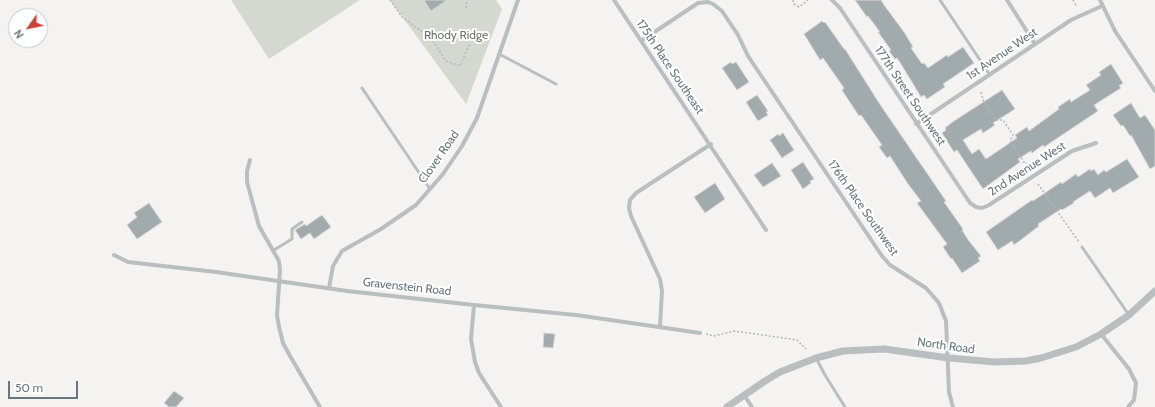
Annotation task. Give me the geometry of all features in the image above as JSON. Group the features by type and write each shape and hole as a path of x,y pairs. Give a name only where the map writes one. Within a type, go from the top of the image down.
{"street":[{"name":"Clover Road","path":"329,288 333,266 342,251 381,229 416,205 443,174 462,146 477,118 518,0"},
{"name":"175th Place Southeast","path":"614,0 711,144 766,230"},
{"name":"177th Street Southwest","path":"832,0 840,8 970,203"},
{"path":"1007,0 1035,44"},
{"path":"1100,0 1115,31 1155,91"},
{"name":"176th Place Southwest","path":"641,41 698,4 708,2 722,11 738,36 748,56 882,256 890,265 926,288 938,303 946,321 949,358 949,392 953,407"},
{"name":"1st Avenue West","path":"916,124 1071,20 1102,6"},
{"name":"2nd Avenue West","path":"970,203 976,207 982,208 989,205 1072,151 1096,143"},
{"path":"660,327 662,291 660,279 631,216 629,208 630,200 636,193 711,144"},
{"path":"250,160 247,171 247,182 256,215 262,230 279,261 280,270 277,315 283,343 320,407"},
{"name":"Gravenstein Road","path":"114,255 128,262 329,288 576,315 700,333"},
{"name":"North Road","path":"727,407 780,372 816,358 843,351 884,349 949,358 995,362 1026,360 1060,353 1076,347 1101,334 1129,315 1155,291"},
{"path":"474,305 471,339 474,362 479,373 501,407"},
{"path":"1101,334 1129,369 1136,383 1134,400 1128,407"},
{"path":"744,395 752,407"}],"lane":[{"path":"940,0 990,75"},
{"path":"499,54 556,84"},
{"path":"362,88 430,189"},
{"path":"274,250 292,239 292,229 302,222"},
{"path":"1082,247 1129,315"},
{"path":"816,358 825,376 845,407"}],"path":[{"path":"390,0 402,17 432,39 446,61 460,66 470,43"},
{"path":"466,8 467,0"},
{"path":"792,0 794,4 799,7 808,0"},
{"path":"1073,0 1076,7"},
{"path":"981,92 983,100 996,120 1003,120 1012,136 1010,141 1024,162 1031,166"},
{"path":"1038,184 1082,247"},
{"path":"700,333 714,336 734,331 796,340 806,349"}],"green space":[{"path":"231,0 360,0 269,59"},
{"name":"Rhody Ridge","path":"390,0 496,0 502,9 466,104"}],"building":[{"path":"424,0 447,0 431,11"},
{"path":"855,0 881,0 904,32 913,47 911,48 922,64 924,63 928,68 947,55 948,57 963,47 974,63 943,84 945,87 927,99 924,95 921,97 897,58 895,59 889,51 891,50 878,32 880,32"},
{"path":"822,21 824,23 825,22 845,49 879,103 946,201 944,202 963,229 962,230 969,241 981,256 978,258 980,261 962,273 943,247 947,244 917,203 921,201 890,156 887,158 879,147 882,145 861,115 859,116 842,90 844,88 823,58 820,60 804,34"},
{"path":"731,62 732,64 736,62 749,82 737,90 722,68"},
{"path":"1111,64 1123,83 1119,86 1121,88 1094,105 1098,111 1044,147 1043,145 1032,153 1031,151 1018,159 1020,162 983,189 957,150 954,152 942,133 946,130 945,128 954,121 1002,90 1015,109 993,123 995,125 983,133 981,129 963,140 972,154 979,149 986,159 1017,138 1015,135 1027,127 1029,131 1059,109 1058,107 1070,99 1071,102 1090,90 1086,85 1101,75 1099,72"},
{"path":"757,95 768,111 766,112 768,115 758,121 746,102"},
{"path":"1131,103 1140,118 1145,115 1155,130 1155,166 1150,169 1131,135 1130,136 1123,125 1121,126 1113,115"},
{"path":"783,133 794,150 782,158 770,140 778,134 779,136"},
{"path":"1127,159 1139,177 1113,193 1110,188 1095,198 1090,191 1073,202 1074,203 1062,210 1061,209 1038,224 1039,226 1014,245 1012,241 998,250 986,232 1032,200 1033,201 1061,182 1062,184 1076,174 1078,177 1090,169 1091,171 1094,169 1098,175 1104,170 1106,172"},
{"path":"803,162 814,179 810,181 811,183 803,189 791,170"},
{"path":"772,163 781,176 763,187 754,175"},
{"path":"715,183 725,199 705,213 694,197"},
{"path":"149,203 162,222 137,239 127,225 137,217 134,213"},
{"path":"322,215 331,227 314,239 310,233 301,239 295,230 305,224 306,226"},
{"path":"544,333 555,334 553,348 543,347"},
{"path":"174,391 184,398 176,407 169,407 164,403"}]}
